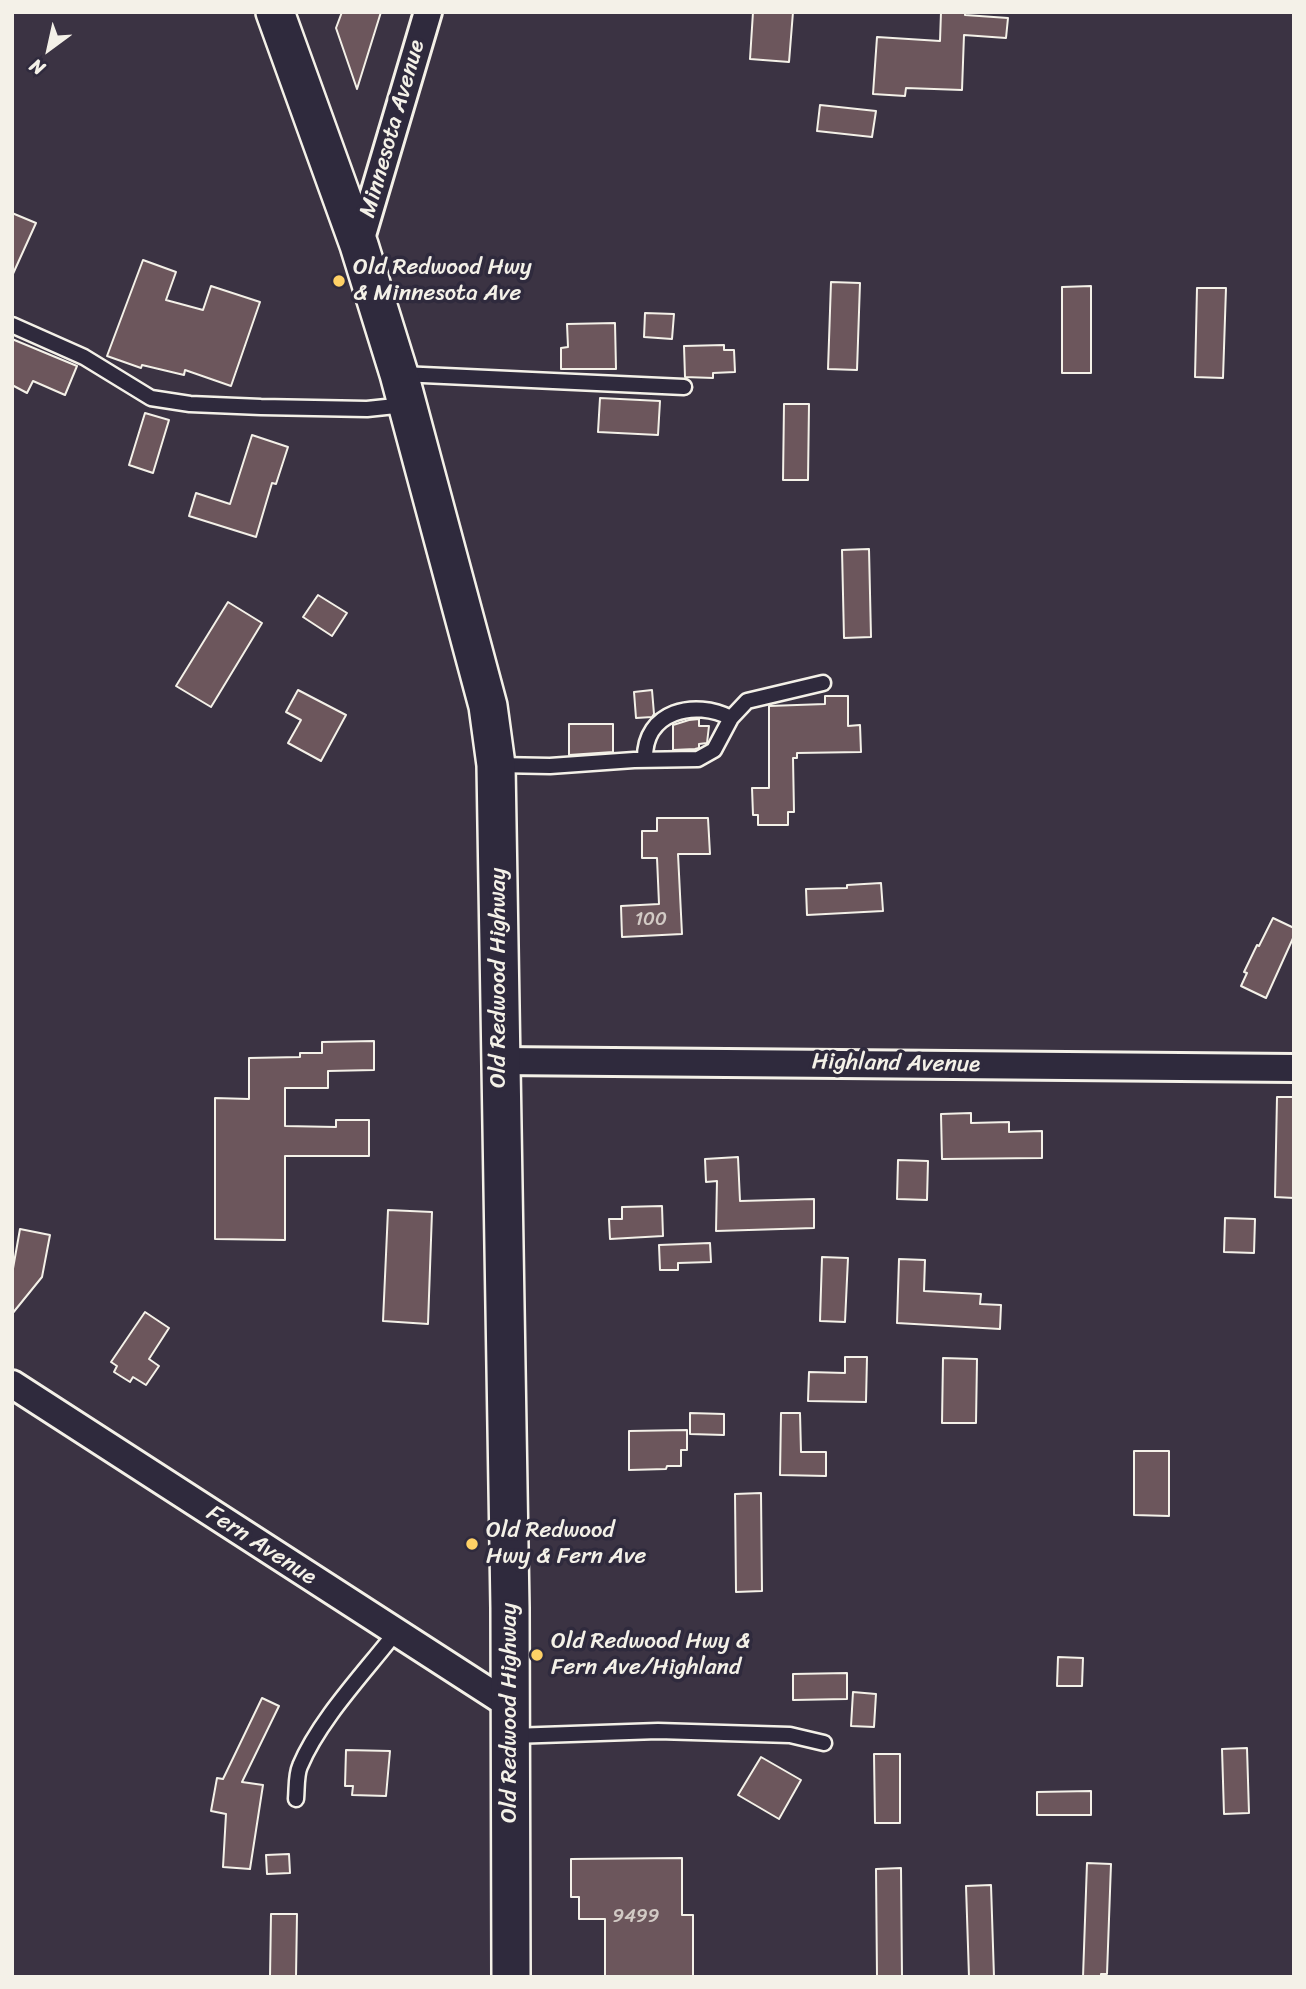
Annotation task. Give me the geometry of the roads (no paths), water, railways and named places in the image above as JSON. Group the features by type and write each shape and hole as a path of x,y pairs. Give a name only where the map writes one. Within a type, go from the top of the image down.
{"main road":[{"name":"Old Redwood Highway","path":"275,12 359,245 403,389 488,706 496,765 511,1721 511,1977"}],"street":[{"name":"Minnesota Avenue","path":"359,245 428,12"},
{"name":"Highland Avenue","path":"499,1061 1294,1068"},
{"name":"Fern Avenue","path":"12,1384 396,1632 511,1721"}],"lane":[{"path":"12,325 84,357 151,398 190,404 367,409 403,389 684,387"},
{"path":"496,765 550,766 645,759 698,759 714,750 731,718 747,701 823,683"},
{"path":"645,759 649,734 677,711 703,709 731,718"},
{"path":"296,1798 299,1768 308,1751 332,1713 396,1632"},
{"path":"511,1721 658,1731 790,1735 824,1743"}],"place":[{"name":"Old Redwood Hwy & Minnesota Ave","path":"339,281"},
{"name":"Old Redwood Hwy & Fern Ave","path":"472,1544"},
{"name":"Old Redwood Hwy & Fern Ave/Highland","path":"537,1655"}]}
